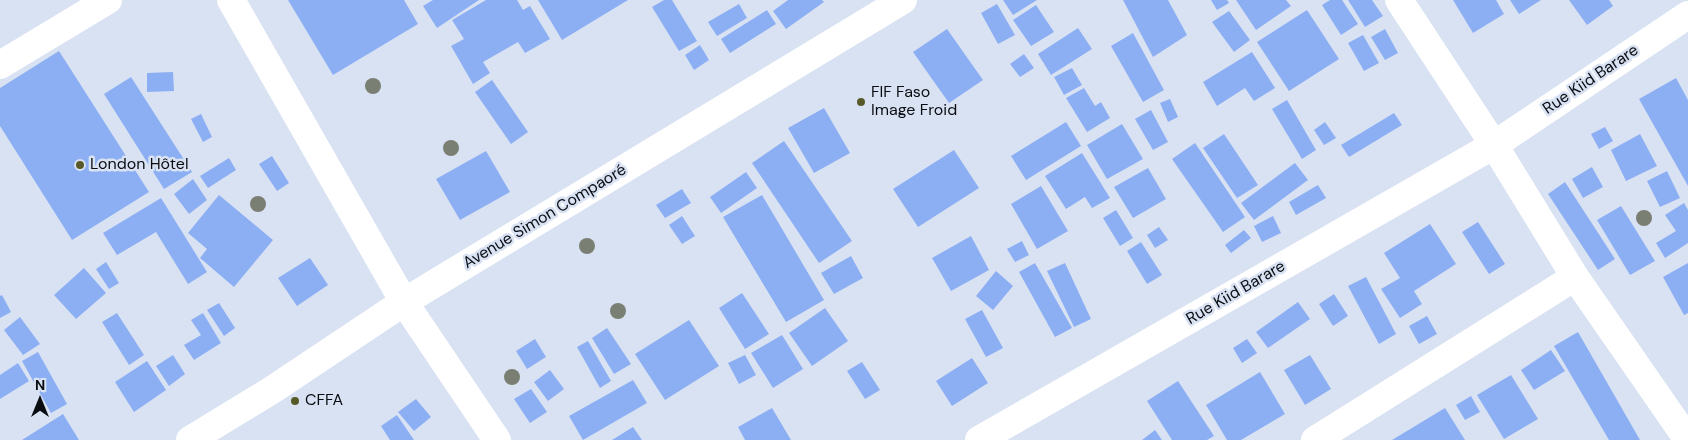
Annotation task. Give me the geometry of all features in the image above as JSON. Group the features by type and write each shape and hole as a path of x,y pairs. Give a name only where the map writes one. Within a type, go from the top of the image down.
{"street":[{"path":"0,65 108,0"},
{"path":"231,0 404,302 498,440"},
{"name":"Avenue Simon Compaoré","path":"190,440 272,390 404,302 903,0"},
{"path":"1399,0 1494,146 1575,277 1688,440"},
{"name":"Rue Kiid Barare","path":"979,440 1494,146 1688,15"},
{"path":"1315,440 1575,277"}],"building":[{"path":"288,0 404,0 418,24 333,75"},
{"path":"433,0 479,0 437,28 423,6"},
{"path":"486,0 517,0 523,10 530,6 550,39 525,53 518,42 483,62 490,73 473,84 451,46 464,39 452,20"},
{"path":"538,0 628,0 562,40"},
{"path":"664,0 672,0 697,41 679,51 652,7"},
{"path":"788,0 822,0 824,2 786,29 773,11"},
{"path":"1003,0 1037,0 1013,15"},
{"path":"1123,0 1168,0 1187,35 1153,57"},
{"path":"1211,0 1227,0 1229,3 1217,10"},
{"path":"1236,0 1286,0 1291,6 1256,30"},
{"path":"1330,0 1342,0 1358,24 1341,35 1322,5"},
{"path":"1348,0 1372,0 1383,16 1365,27"},
{"path":"1453,0 1496,0 1504,14 1473,33"},
{"path":"1510,0 1541,0 1519,14"},
{"path":"1569,0 1609,0 1613,6 1587,25"},
{"path":"739,4 747,18 717,36 708,22"},
{"path":"997,4 1015,35 998,44 981,13"},
{"path":"1036,5 1054,32 1031,46 1013,20"},
{"path":"767,10 776,24 730,53 721,39"},
{"path":"1307,10 1339,59 1289,91 1257,42"},
{"path":"1229,11 1250,40 1234,52 1212,22"},
{"path":"1078,28 1092,49 1051,75 1038,54"},
{"path":"947,29 983,80 949,103 913,52"},
{"path":"1385,29 1398,53 1385,60 1371,37"},
{"path":"1133,33 1164,90 1143,102 1111,46"},
{"path":"1363,35 1379,63 1364,71 1348,43"},
{"path":"700,45 709,60 694,70 685,55"},
{"path":"59,51 149,192 72,240 0,126 0,88"},
{"path":"1252,52 1275,88 1254,101 1245,88 1217,106 1203,82"},
{"path":"1024,54 1034,68 1020,77 1010,64"},
{"path":"1072,68 1082,85 1064,95 1054,77"},
{"path":"173,72 174,91 147,92 147,73"},
{"path":"131,77 192,172 164,189 104,94"},
{"path":"1676,78 1688,100 1688,186 1639,99"},
{"path":"492,80 528,132 511,144 475,92"},
{"path":"1084,88 1095,106 1101,102 1110,118 1087,132 1066,98"},
{"path":"1170,99 1178,117 1168,122 1160,103"},
{"path":"1287,100 1316,150 1302,159 1272,109"},
{"path":"824,108 850,153 814,173 788,128"},
{"path":"1151,110 1168,142 1153,150 1135,119"},
{"path":"1394,113 1402,125 1349,157 1341,145"},
{"path":"201,114 212,137 203,142 191,119"},
{"path":"1066,122 1081,146 1026,180 1011,156"},
{"path":"1325,122 1336,138 1324,145 1314,130"},
{"path":"1122,124 1143,159 1107,179 1087,145"},
{"path":"1605,127 1613,141 1599,149 1591,134"},
{"path":"1224,134 1258,185 1237,198 1203,148"},
{"path":"1640,134 1657,166 1626,181 1611,150"},
{"path":"784,141 852,241 819,263 752,163"},
{"path":"1195,143 1245,217 1223,232 1172,159"},
{"path":"954,150 979,188 918,227 893,189"},
{"path":"486,151 510,192 460,220 436,179"},
{"path":"1082,153 1110,198 1092,208 1085,197 1066,209 1045,176"},
{"path":"272,156 289,183 277,191 259,164"},
{"path":"229,158 236,170 208,188 200,176"},
{"path":"1295,163 1308,180 1254,220 1241,203"},
{"path":"1592,167 1603,187 1583,198 1572,179"},
{"path":"1148,168 1166,199 1133,218 1114,187"},
{"path":"1667,171 1680,198 1660,207 1647,181"},
{"path":"746,172 757,188 721,213 710,197"},
{"path":"193,179 207,200 189,214 174,194"},
{"path":"1565,182 1615,259 1598,270 1548,194"},
{"path":"1318,185 1326,198 1296,215 1289,202"},
{"path":"1041,186 1068,231 1037,249 1011,204"},
{"path":"682,189 691,203 665,218 656,205"},
{"path":"219,195 273,240 234,287 200,258 207,249 188,233"},
{"path":"762,195 824,300 786,322 723,217"},
{"path":"161,198 207,272 188,284 156,232 117,255 103,233"},
{"path":"1684,203 1688,210 1688,243 1665,258 1656,243 1676,231 1665,215"},
{"path":"1621,206 1655,261 1630,275 1597,220"},
{"path":"1116,210 1133,238 1120,246 1103,218"},
{"path":"682,216 695,236 682,244 669,225"},
{"path":"1273,216 1281,233 1262,242 1254,226"},
{"path":"1478,222 1505,264 1489,274 1462,232"},
{"path":"1430,224 1456,264 1414,291 1422,304 1400,318 1381,289 1400,278 1384,253"},
{"path":"1159,227 1168,240 1155,248 1147,235"},
{"path":"1244,230 1251,238 1231,253 1225,245"},
{"path":"971,236 989,270 951,291 932,258"},
{"path":"1022,241 1029,255 1015,262 1007,249"},
{"path":"1141,242 1162,275 1147,284 1127,251"},
{"path":"851,256 863,278 834,294 821,273"},
{"path":"310,258 328,285 297,306 278,278"},
{"path":"106,262 119,283 109,289 96,269"},
{"path":"1035,263 1072,328 1055,337 1019,272"},
{"path":"1065,263 1091,319 1074,327 1047,271"},
{"path":"1688,263 1688,313 1684,315 1663,277"},
{"path":"84,268 106,293 76,319 54,295"},
{"path":"996,271 1013,286 993,310 976,296"},
{"path":"1366,277 1396,334 1379,344 1348,286"},
{"path":"742,293 769,334 745,349 719,308"},
{"path":"1334,294 1348,316 1333,326 1319,304"},
{"path":"2,295 11,312 0,318 0,296"},
{"path":"1298,302 1310,319 1268,348 1256,332"},
{"path":"219,303 235,328 224,336 207,310"},
{"path":"825,308 848,341 812,366 789,333"},
{"path":"982,310 1003,348 986,357 965,319"},
{"path":"117,313 144,355 129,365 102,322"},
{"path":"203,313 221,343 194,360 184,345 201,335 191,320"},
{"path":"1427,316 1437,334 1419,344 1409,326"},
{"path":"20,317 40,344 23,355 4,330"},
{"path":"689,320 719,366 665,400 635,354"},
{"path":"607,328 631,364 614,374 592,338"},
{"path":"1578,332 1640,440 1609,440 1554,346"},
{"path":"782,335 803,369 773,388 751,353"},
{"path":"535,339 546,357 527,369 516,351"},
{"path":"1247,339 1257,353 1242,363 1233,348"},
{"path":"588,341 611,381 600,388 577,347"},
{"path":"1551,350 1565,371 1534,390 1521,370"},
{"path":"38,352 67,404 51,413 22,361"},
{"path":"173,355 185,374 169,386 156,366"},
{"path":"745,355 756,375 739,384 728,363"},
{"path":"1310,355 1331,389 1305,405 1284,370"},
{"path":"972,358 988,383 952,406 936,381"},
{"path":"147,361 166,390 134,412 115,382"},
{"path":"862,362 880,390 865,399 847,371"},
{"path":"18,363 29,381 0,399 0,375"},
{"path":"550,370 564,389 548,401 534,382"},
{"path":"1260,372 1285,414 1241,440 1227,440 1206,405"},
{"path":"1511,375 1538,419 1504,439 1477,395"},
{"path":"633,380 647,403 583,440 569,416"},
{"path":"1178,381 1214,436 1207,440 1172,440 1147,401"},
{"path":"531,389 547,412 530,423 514,399"},
{"path":"1471,396 1480,412 1465,420 1456,405"},
{"path":"416,399 431,417 414,431 398,412"},
{"path":"772,408 791,440 745,440 738,427"},
{"path":"1445,408 1465,440 1392,440"},
{"path":"63,414 79,440 22,440"},
{"path":"397,415 414,440 390,440 381,426"},
{"path":"633,427 642,440 612,440"},
{"path":"1155,430 1162,440 1142,440"}],"place":[{"name":"FIF Faso Image Froid","path":"861,102"},
{"name":"London Hôtel","path":"80,165"},
{"name":"CFFA","path":"295,401"}]}
